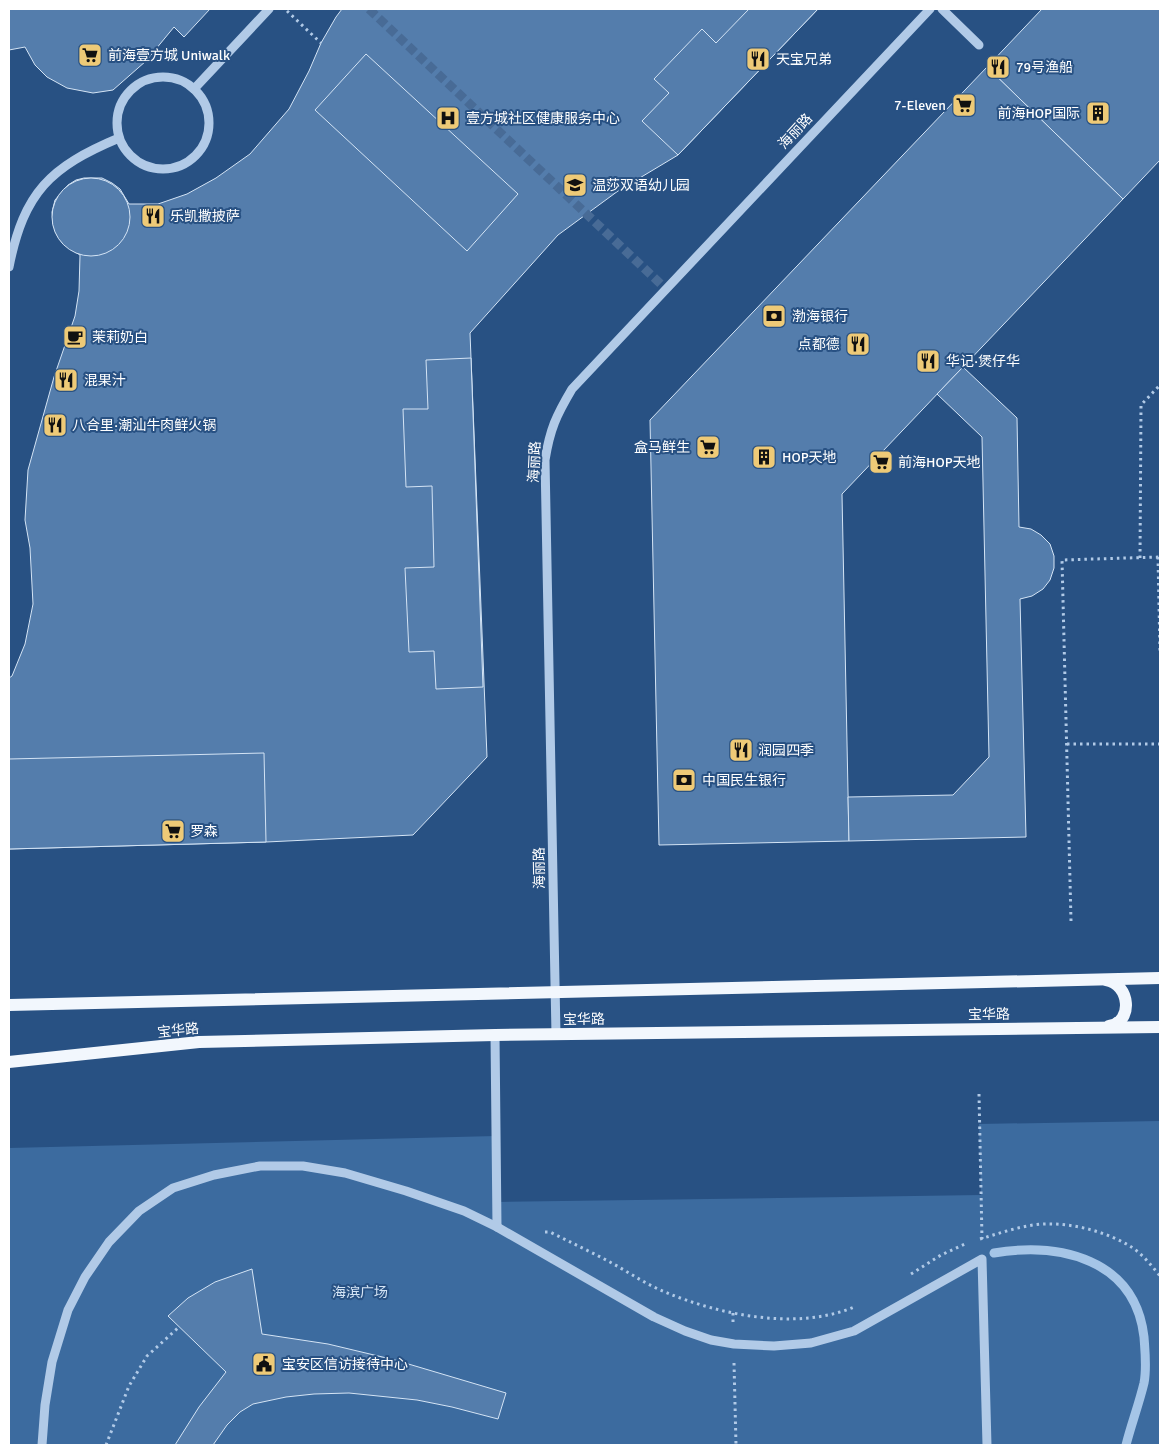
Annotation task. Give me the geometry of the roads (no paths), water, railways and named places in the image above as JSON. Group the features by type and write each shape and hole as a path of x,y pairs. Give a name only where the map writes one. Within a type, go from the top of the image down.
{"main road":[{"name":"宝华路","path":"9,1005 1160,978"},
{"path":"1101,980 1113,981 1119,986 1124,992 1126,1007 1119,1021 1113,1025 1101,1027"},
{"name":"宝华路","path":"9,1062 199,1042 556,1034 1160,1027"}],"street":[{"path":"194,89 269,9"},
{"name":"海丽路","path":"556,1034 545,460 549,435 558,412 572,389 930,9"},
{"path":"942,9 979,45"},
{"path":"167,77 182,81 194,89 204,101 208,116 208,131 203,146 194,158 181,166 166,169 152,168 138,162 127,152 119,138 117,123 119,108 127,95 138,84 152,78 167,77"},
{"path":"9,267 13,245 27,209 44,183 66,165 92,150 119,138"},
{"path":"495,1035 497,1227"},
{"path":"42,1445 45,1405 52,1362 68,1310 85,1277 109,1242 139,1211 173,1188 214,1174 260,1166 303,1166 345,1173 464,1211 497,1227 654,1317 694,1334 734,1344 774,1346 811,1343 854,1331 982,1259 987,1445"}],"waterway":[{"path":"994,1253 1019,1250 1068,1254 1090,1262 1110,1273 1126,1289 1138,1311 1144,1337 1146,1366 1144,1383 1126,1445"}],"tunnel":[{"path":"369,9 665,288"}],"place":[{"name":"前海壹方城 Uniwalk","path":"90,55"},
{"name":"天宝兄弟","path":"758,59"},
{"name":"79号渔船","path":"998,67"},
{"name":"7-Eleven","path":"964,105"},
{"name":"前海HOP国际","path":"1098,113"},
{"name":"壹方城社区健康服务中心","path":"448,118"},
{"name":"温莎双语幼儿园","path":"575,185"},
{"name":"乐凯撒披萨","path":"153,216"},
{"name":"渤海银行","path":"774,316"},
{"name":"茉莉奶白","path":"75,337"},
{"name":"点都德","path":"858,344"},
{"name":"华记·煲仔华","path":"928,361"},
{"name":"混果汁","path":"66,380"},
{"name":"八合里·潮汕牛肉鲜火锅","path":"55,425"},
{"name":"盒马鲜生","path":"708,447"},
{"name":"HOP天地","path":"764,457"},
{"name":"前海HOP天地","path":"881,462"},
{"name":"润园四季","path":"741,750"},
{"name":"中国民生银行","path":"684,780"},
{"name":"罗森","path":"173,831"},
{"name":"宝安区信访接待中心","path":"264,1364"}],"park label":[{"name":"海滨广场","path":"360,1292"}]}
